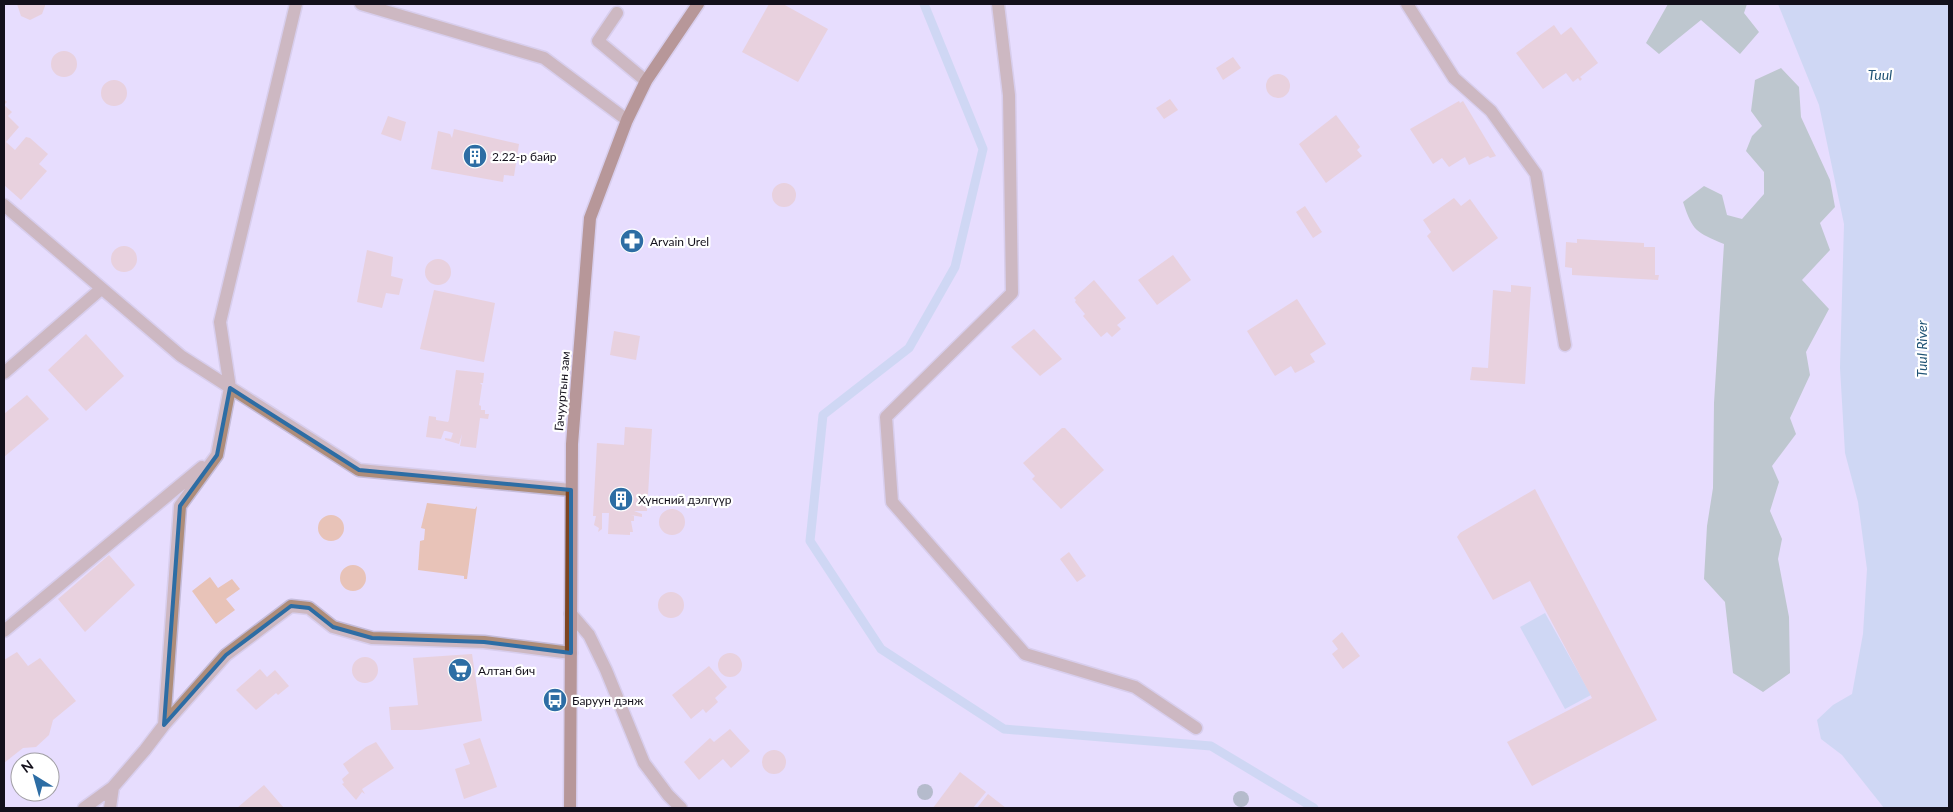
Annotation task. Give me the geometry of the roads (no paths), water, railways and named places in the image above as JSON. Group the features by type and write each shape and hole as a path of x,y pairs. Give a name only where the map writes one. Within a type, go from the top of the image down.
{"main road":[{"name":"Гачууртын зам","path":"570,808 572,444 590,218 627,120 646,81 698,4"}],"street":[{"path":"164,725 180,506 217,455 230,388 220,322 296,4"},
{"path":"361,4 544,58 627,120"},
{"path":"998,4 1009,95 1012,293 886,418 892,502 1025,654 1135,687 1196,728"},
{"path":"1407,4 1454,78 1491,111 1536,174 1565,345"},
{"path":"617,13 598,41 646,81"},
{"path":"4,205 181,356 359,470 572,490"},
{"path":"4,373 101,289"},
{"path":"4,631 217,455"},
{"path":"84,808 113,787 164,725 226,655 291,606 309,608 333,627 372,638 484,642 571,653"},
{"path":"571,614 589,635 606,670 644,763 668,795 681,808"},
{"path":"110,808 113,787"}],"water":[{"name":"Tuul","path":"1778,4 1949,4 1949,808 1884,808 1842,755 1821,739 1817,720 1833,705 1852,694 1863,634 1867,569 1858,502 1845,453 1840,368 1844,224 1819,105"},
{"path":"1545,613 1591,695 1565,709 1520,627"}],"waterway":[{"path":"924,4 983,149 955,267 909,348 823,415 810,541 881,649 1004,729 1211,746 1314,808"}],"place":[{"name":"2.22-р байр","path":"475,156"},
{"name":"Arvain Urel","path":"632,241"},
{"name":"Хүнсний дэлгүүр","path":"621,499"},
{"name":"Алтан бич","path":"460,670"},
{"name":"Баруун дэнж","path":"555,700"}],"water label":[{"name":"Tuul River","path":"1921,349"}]}
